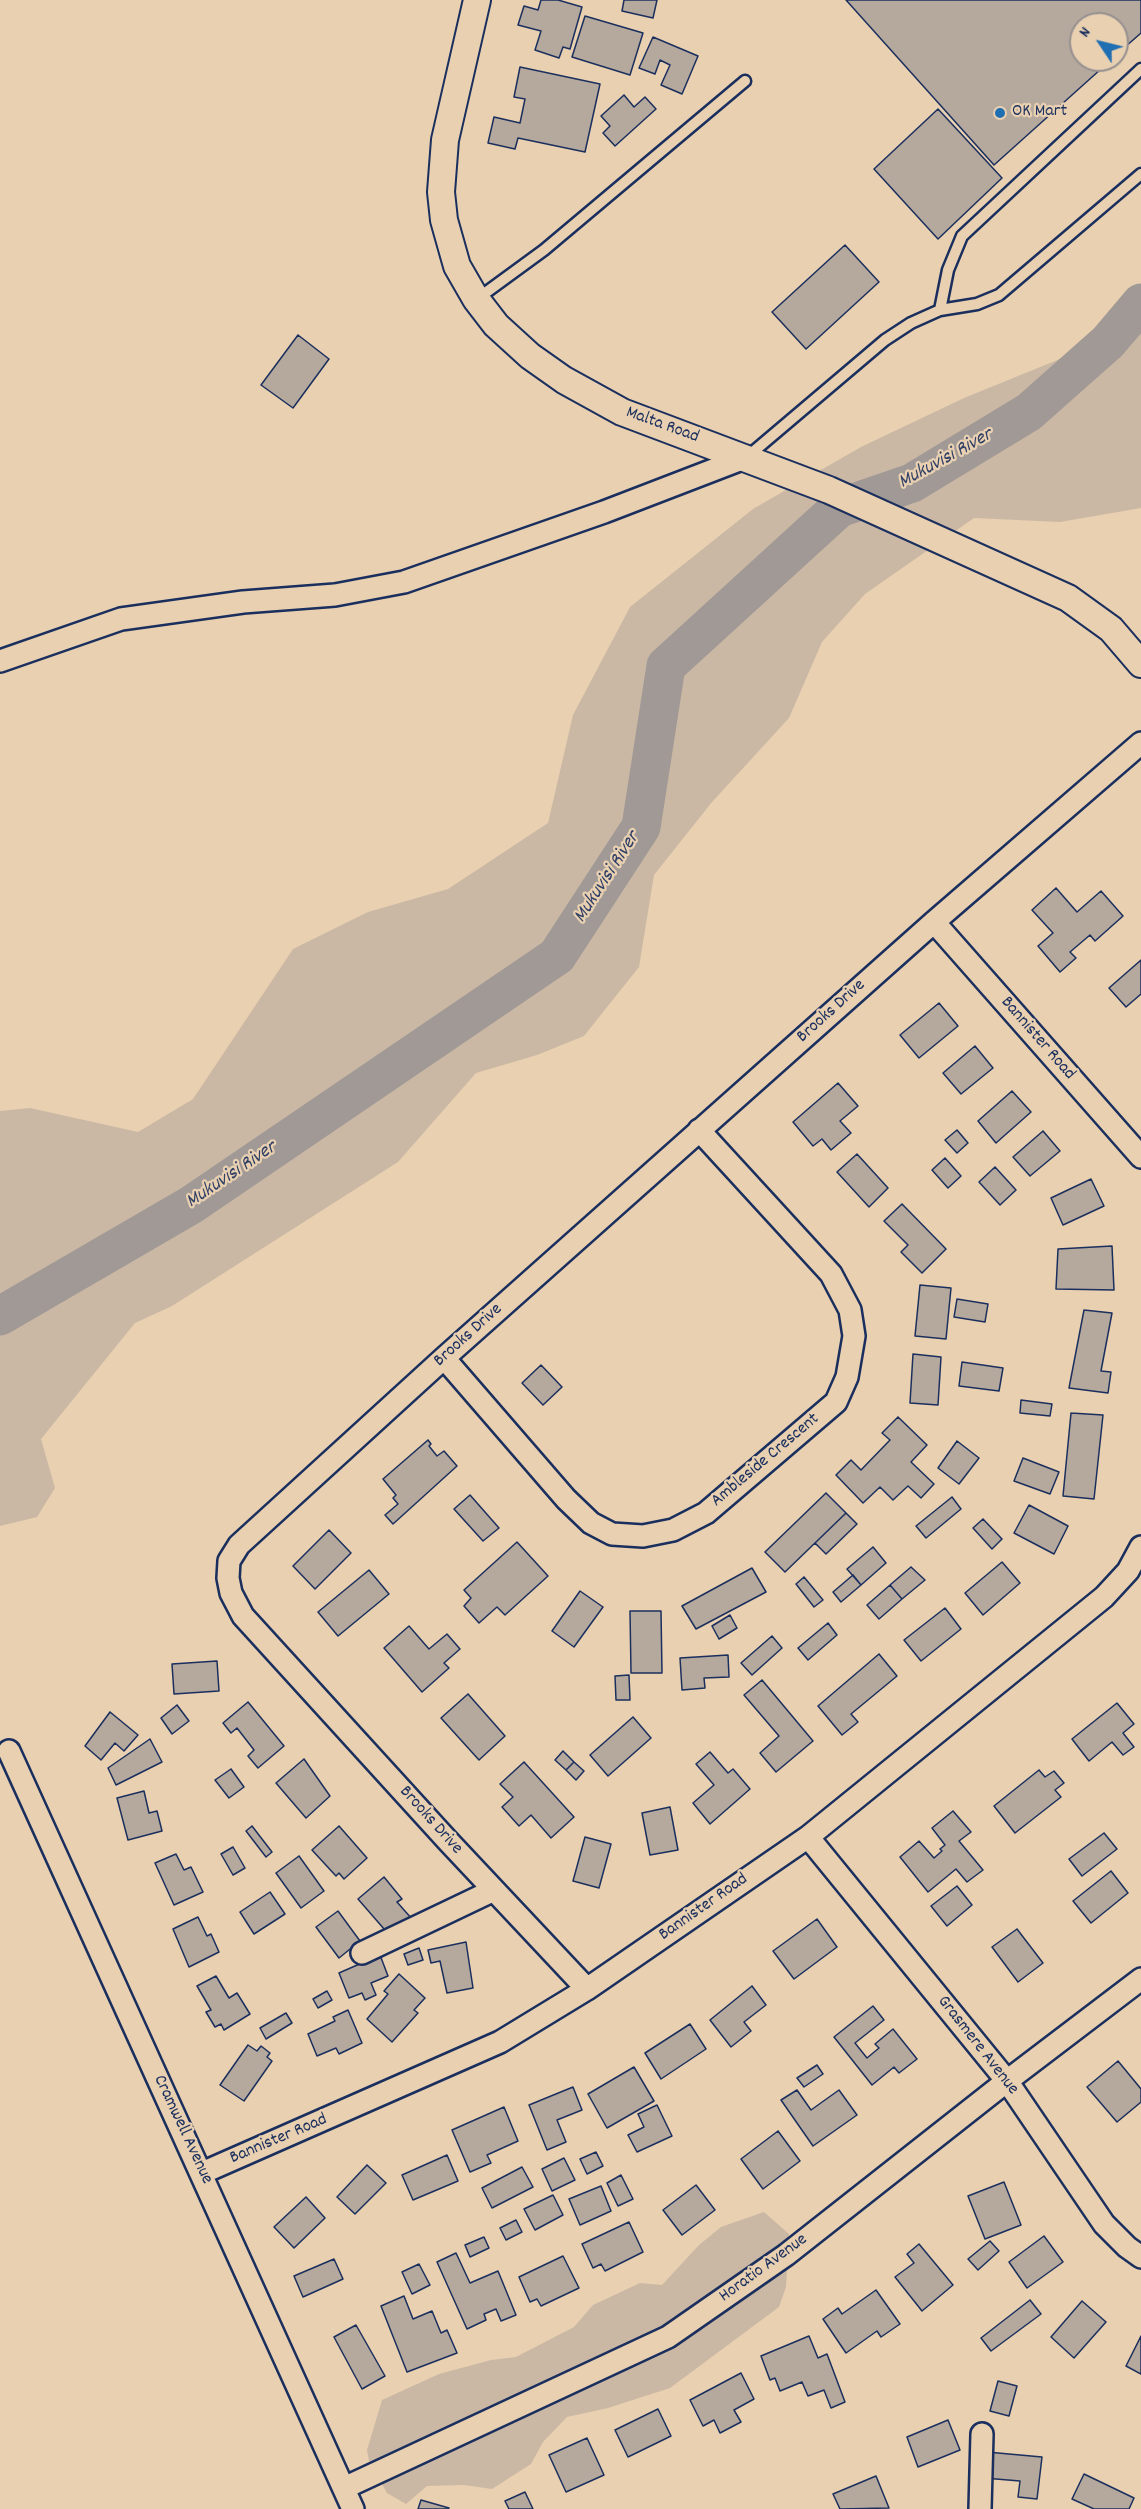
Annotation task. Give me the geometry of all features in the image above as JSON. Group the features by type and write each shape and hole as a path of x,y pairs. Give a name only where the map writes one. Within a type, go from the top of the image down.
{"street":[{"name":"Malta Road","path":"477,0 445,140 441,192 444,220 457,266 476,299 495,325 530,356 564,380 622,412 747,457 828,490 1068,598 1111,629 1141,664"},
{"path":"0,661 121,619 243,602 335,595 404,582 604,512 747,457"},
{"name":"Brooks Drive","path":"587,1989 243,1616 231,1593 228,1578 229,1562 239,1545 444,1358 934,922 1141,743"},
{"name":"Bannister Road","path":"934,922 1141,1157"},
{"name":"Ambleside Crescent","path":"444,1358 566,1498 591,1523 612,1534 643,1536 673,1530 705,1513 836,1402 847,1377 854,1336 850,1310 831,1274 699,1130"},
{"name":"Bannister Road","path":"202,2173 500,2042 587,1989 808,1837 1104,1597 1128,1571 1141,1547"},
{"name":"Cramwell Avenue","path":"9,1751 353,2509"},
{"name":"Grasmere Avenue","path":"808,1837 1007,2080 1104,2224 1127,2247 1141,2257"},
{"path":"362,1953 495,1890"},
{"name":"Horatio Avenue","path":"344,2488 668,2337 786,2255 1007,2080 1141,1979"},
{"path":"980,2509 982,2434"}],"lane":[{"path":"940,310 948,270 962,236 1141,69"},
{"path":"476,299 544,250 745,81"},
{"path":"747,457 885,340 911,323 940,310 977,304 999,295 1141,174"}],"shaded area":[{"path":"1141,285 1141,508 1060,522 974,518 865,594 822,642 789,718 712,802 654,875 639,967 584,1036 537,1055 476,1073 398,1162 172,1306 135,1323 41,1439 55,1488 37,1517 0,1526 0,1111 30,1108 138,1132 193,1099 293,949 368,912 448,889 548,823 573,715 630,607 753,509 861,447 964,398 1082,350"},
{"path":"764,2212 789,2234 786,2287 779,2307 670,2388 608,2408 567,2417 543,2442 531,2464 492,2489 464,2485 427,2486 406,2504 387,2493 369,2461 367,2450 382,2400 439,2374 491,2360 516,2357 574,2327 593,2305 640,2283 662,2285 699,2245 721,2227"}],"building":[{"path":"541,0 558,0 582,7 570,49 563,47 559,58 535,50 541,31 518,25 524,6 538,10"},
{"path":"624,0 657,0 653,18 622,11"},
{"name":"OK Mart","path":"846,0 1141,0 1141,33 1129,44 1129,12 1069,12 1069,72 1098,72 994,165"},
{"path":"585,16 643,33 630,75 572,57"},
{"path":"653,37 698,56 682,94 661,85 670,65 660,60 655,74 639,68"},
{"path":"520,67 600,84 585,152 518,138 515,149 488,143 494,117 520,123 525,99 514,97"},
{"path":"624,95 634,107 645,97 656,109 615,146 603,133 610,126 601,116"},
{"path":"938,109 1002,178 938,239 874,169"},
{"path":"845,245 879,282 806,349 772,312"},
{"path":"298,335 329,359 293,408 261,385"},
{"path":"1056,888 1077,912 1101,891 1123,916 1095,941 1090,935 1070,952 1076,958 1060,972 1038,946 1053,933 1032,910"},
{"path":"1141,960 1141,994 1126,1007 1109,988"},
{"path":"939,1003 958,1026 919,1058 900,1035"},
{"path":"975,1046 993,1068 961,1094 943,1073"},
{"path":"838,1083 858,1106 840,1121 851,1133 831,1150 822,1139 813,1146 793,1122"},
{"path":"1012,1091 1031,1112 996,1143 978,1121"},
{"path":"957,1130 968,1143 957,1153 945,1140"},
{"path":"1043,1131 1060,1151 1030,1176 1013,1157"},
{"path":"857,1154 888,1188 869,1207 837,1172"},
{"path":"945,1158 961,1176 948,1188 932,1170"},
{"path":"995,1167 1016,1190 1000,1205 979,1182"},
{"path":"1091,1179 1104,1206 1063,1225 1051,1198"},
{"path":"902,1204 946,1249 922,1273 901,1252 908,1245 884,1221"},
{"path":"1112,1246 1114,1290 1056,1289 1058,1249"},
{"path":"920,1285 951,1288 946,1339 915,1336"},
{"path":"957,1299 988,1304 985,1322 954,1317"},
{"path":"1084,1310 1112,1313 1101,1371 1111,1372 1108,1393 1069,1388"},
{"path":"913,1354 941,1357 938,1405 910,1403"},
{"path":"962,1362 1003,1368 999,1391 959,1386"},
{"path":"541,1365 562,1387 543,1405 522,1383"},
{"path":"1021,1400 1052,1404 1050,1416 1020,1413"},
{"path":"1071,1413 1103,1415 1094,1499 1063,1496"},
{"path":"898,1417 927,1445 911,1462 934,1484 921,1498 908,1486 893,1500 880,1487 863,1503 836,1475 851,1460 861,1470 890,1440 882,1433"},
{"path":"428,1440 431,1444 429,1446 437,1456 444,1451 457,1466 393,1524 385,1515 398,1504 393,1498 396,1495 383,1479"},
{"path":"957,1441 979,1458 959,1484 938,1468"},
{"path":"1023,1458 1059,1472 1050,1494 1014,1481"},
{"path":"826,1493 846,1513 785,1572 765,1552"},
{"path":"470,1495 499,1528 483,1541 454,1509"},
{"path":"952,1497 961,1509 926,1538 916,1526"},
{"path":"1029,1505 1068,1526 1054,1554 1014,1533"},
{"path":"846,1513 857,1524 826,1554 815,1543"},
{"path":"983,1519 1002,1539 992,1549 973,1528"},
{"path":"329,1530 351,1553 315,1589 293,1566"},
{"path":"517,1542 548,1576 505,1615 497,1607 479,1623 464,1606 471,1598 464,1590"},
{"path":"873,1547 886,1563 861,1585 847,1569"},
{"path":"1002,1562 1020,1583 983,1615 965,1593"},
{"path":"911,1567 925,1580 902,1599 890,1585"},
{"path":"752,1568 766,1592 696,1629 682,1606"},
{"path":"369,1570 389,1594 338,1636 318,1612"},
{"path":"853,1575 861,1585 841,1602 833,1592"},
{"path":"804,1577 823,1600 814,1607 796,1584"},
{"path":"890,1585 902,1599 879,1619 867,1605"},
{"path":"580,1591 603,1607 574,1647 552,1631"},
{"path":"945,1608 961,1629 921,1661 904,1640"},
{"path":"630,1611 661,1611 662,1673 631,1673"},
{"path":"730,1615 737,1628 719,1639 712,1626"},
{"path":"828,1623 837,1635 808,1660 798,1648"},
{"path":"409,1626 429,1649 447,1634 460,1649 444,1663 449,1668 422,1692 384,1648"},
{"path":"772,1636 782,1648 752,1675 741,1663"},
{"path":"879,1654 897,1676 851,1714 858,1722 842,1735 818,1706"},
{"path":"728,1655 729,1677 704,1678 705,1688 682,1690 680,1658"},
{"path":"217,1661 219,1691 174,1694 172,1664"},
{"path":"629,1675 630,1700 616,1700 615,1676"},
{"path":"762,1680 813,1741 776,1772 760,1753 779,1736 744,1695"},
{"path":"468,1694 505,1736 479,1760 441,1718"},
{"path":"248,1702 284,1746 258,1768 248,1756 254,1750 237,1728 231,1733 223,1723"},
{"path":"1117,1703 1134,1724 1123,1733 1134,1747 1123,1755 1112,1742 1089,1761 1072,1739"},
{"path":"177,1705 189,1721 172,1734 161,1718"},
{"path":"110,1712 138,1735 124,1751 115,1743 101,1760 85,1746"},
{"path":"633,1717 651,1738 608,1776 590,1755"},
{"path":"150,1739 162,1762 116,1785 108,1768"},
{"path":"563,1751 574,1762 566,1770 555,1760"},
{"path":"710,1752 728,1773 733,1769 750,1789 710,1824 693,1803 714,1785 696,1764"},
{"path":"304,1759 330,1796 306,1818 276,1783"},
{"path":"524,1762 574,1817 551,1838 531,1815 519,1826 502,1807 513,1797 500,1784"},
{"path":"574,1762 584,1771 576,1780 566,1770"},
{"path":"231,1769 244,1787 229,1798 215,1780"},
{"path":"1039,1770 1045,1777 1054,1771 1064,1783 1055,1790 1061,1797 1015,1833 994,1806"},
{"path":"144,1791 149,1813 157,1811 162,1831 128,1840 117,1798"},
{"path":"670,1807 678,1850 650,1855 642,1813"},
{"path":"953,1811 971,1832 959,1841 983,1870 967,1882 956,1869 928,1892 900,1857 919,1841 934,1858 945,1845 932,1828"},
{"path":"252,1826 272,1852 266,1857 246,1831"},
{"path":"339,1826 367,1858 344,1879 339,1873 336,1876 312,1850"},
{"path":"1104,1833 1117,1849 1082,1876 1069,1859"},
{"path":"585,1837 611,1844 599,1888 573,1881"},
{"path":"233,1847 245,1868 233,1875 221,1854"},
{"path":"176,1854 184,1870 191,1867 203,1892 174,1905 155,1863"},
{"path":"299,1856 324,1891 301,1908 276,1873"},
{"path":"1111,1871 1128,1893 1091,1923 1073,1901"},
{"path":"384,1877 402,1899 397,1902 412,1919 391,1937 358,1899"},
{"path":"957,1886 972,1905 947,1926 931,1906"},
{"path":"270,1892 285,1914 254,1934 240,1912"},
{"path":"338,1911 360,1941 339,1958 316,1927"},
{"path":"198,1917 207,1936 211,1934 219,1952 189,1967 173,1929"},
{"path":"817,1919 837,1947 794,1979 773,1951"},
{"path":"1017,1929 1043,1963 1018,1982 992,1947"},
{"path":"466,1942 473,1988 447,1993 440,1961 431,1963 428,1950"},
{"path":"419,1948 423,1960 408,1965 404,1954"},
{"path":"380,1955 388,1976 371,1983 376,1995 365,2000 362,1993 349,1998 339,1973"},
{"path":"399,1974 425,1998 414,2010 418,2013 392,2042 367,2019 388,1994 384,1991"},
{"path":"216,1976 229,1998 237,1993 250,2014 224,2030 221,2024 215,2027 206,2012 211,2010 197,1986"},
{"path":"752,1986 766,2005 744,2022 751,2031 731,2047 710,2020"},
{"path":"327,1991 332,2000 318,2008 313,1999"},
{"path":"873,2006 884,2020 855,2043 867,2058 879,2048 875,2044 893,2029 917,2059 899,2073 894,2067 872,2085 834,2037"},
{"path":"348,2010 362,2043 339,2054 336,2048 317,2056 308,2034 335,2021 333,2017"},
{"path":"286,2013 292,2023 266,2039 260,2028"},
{"path":"690,2024 706,2049 661,2079 645,2053"},
{"path":"248,2045 257,2051 261,2046 270,2053 267,2057 272,2061 244,2101 220,2085"},
{"path":"1118,2061 1141,2089 1141,2102 1117,2122 1087,2087"},
{"path":"817,2065 823,2074 804,2087 797,2078"},
{"path":"634,2067 654,2101 607,2128 588,2094"},
{"path":"573,2087 582,2110 557,2120 566,2142 547,2150 529,2105"},
{"path":"797,2090 811,2110 839,2090 857,2115 813,2146 781,2100"},
{"path":"657,2105 672,2136 637,2152 628,2135 644,2127 638,2114"},
{"path":"504,2107 518,2141 487,2155 491,2163 470,2172 452,2130"},
{"path":"778,2131 800,2161 763,2189 741,2159"},
{"path":"596,2152 603,2166 587,2174 580,2159"},
{"path":"447,2155 458,2181 413,2200 402,2175"},
{"path":"564,2158 575,2180 552,2191 542,2169"},
{"path":"367,2165 386,2183 355,2214 337,2197"},
{"path":"522,2167 533,2187 492,2208 482,2188"},
{"path":"621,2175 633,2199 618,2206 607,2183"},
{"path":"1004,2182 1021,2225 985,2239 968,2196"},
{"path":"696,2185 715,2210 682,2235 663,2210"},
{"path":"601,2186 611,2211 580,2225 569,2199"},
{"path":"553,2195 563,2215 535,2230 524,2209"},
{"path":"306,2197 325,2218 294,2248 274,2227"},
{"path":"516,2220 522,2232 506,2240 500,2228"},
{"path":"629,2222 643,2252 605,2271 601,2264 593,2268 582,2244"},
{"path":"1044,2236 1063,2262 1027,2288 1009,2262"},
{"path":"484,2237 489,2248 470,2257 465,2245"},
{"path":"990,2241 999,2251 978,2270 968,2259"},
{"path":"919,2244 953,2285 922,2311 895,2277 914,2263 907,2254"},
{"path":"456,2253 470,2283 498,2271 516,2315 501,2321 496,2309 484,2314 486,2320 467,2329 437,2262"},
{"path":"563,2256 579,2288 541,2306 537,2299 530,2302 519,2277"},
{"path":"334,2259 343,2279 303,2297 294,2276"},
{"path":"419,2264 430,2285 412,2294 402,2272"},
{"path":"876,2290 900,2324 881,2337 877,2331 846,2353 823,2319 838,2308 842,2314"},
{"path":"404,2296 413,2319 432,2311 441,2333 447,2330 457,2353 407,2372 381,2306"},
{"path":"1030,2300 1041,2314 991,2351 981,2338"},
{"path":"1082,2301 1106,2322 1074,2358 1051,2337"},
{"path":"356,2325 385,2376 362,2389 334,2337"},
{"path":"809,2336 818,2358 827,2354 845,2402 831,2408 824,2390 808,2396 802,2382 780,2391 775,2378 770,2380 761,2356"},
{"path":"1141,2336 1141,2374 1126,2366"},
{"path":"741,2373 754,2399 734,2410 741,2422 720,2433 714,2420 703,2426 690,2400"},
{"path":"998,2381 1017,2386 1009,2416 990,2411"},
{"path":"658,2409 671,2436 628,2457 615,2430"},
{"path":"948,2420 960,2450 918,2467 907,2437"},
{"path":"587,2438 604,2475 566,2492 549,2455"},
{"path":"987,2452 1042,2457 1037,2499 1018,2497 1020,2481 984,2478"},
{"path":"1084,2474 1134,2498 1129,2509 1094,2509 1072,2499"},
{"path":"876,2476 889,2508 840,2509 833,2494"},
{"path":"525,2492 533,2509 509,2509 505,2501"},
{"path":"421,2500 449,2508 418,2509"}],"waterway":[{"name":"Mukuvisi River","path":"0,1316 191,1205 557,956 641,827 666,666 839,508 912,483 1029,412 1108,342 1141,303"}],"place":[{"name":"OK Mart","path":"1000,113"}]}
